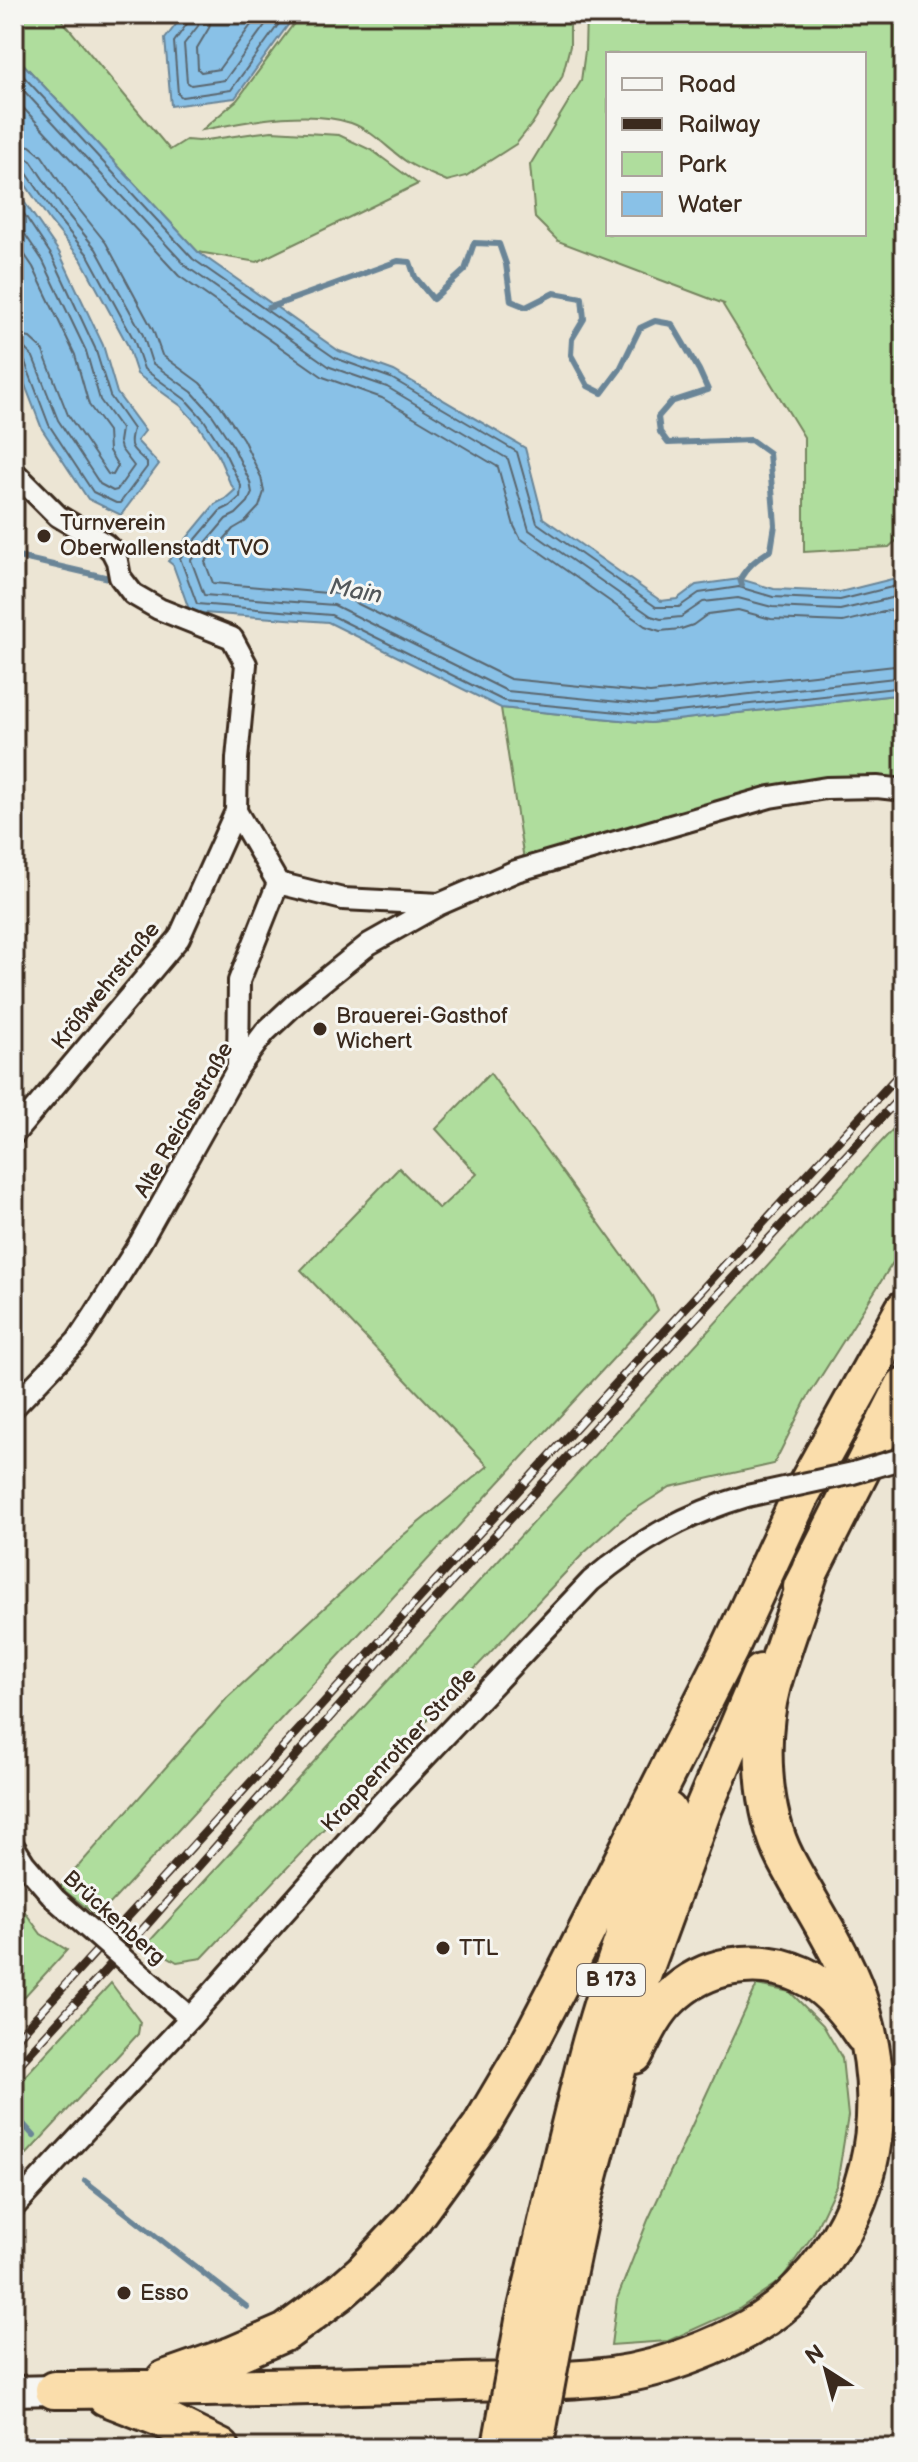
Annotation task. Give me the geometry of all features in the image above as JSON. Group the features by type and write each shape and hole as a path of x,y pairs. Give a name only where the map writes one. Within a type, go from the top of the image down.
{"highway":[{"name":"B 173","path":"518,2446 541,2320 555,2185 592,2041 628,1925 730,1648 802,1493 904,1309"},
{"name":"B 173","path":"541,2320 581,2207 642,1976 704,1807 756,1682 904,1386"},
{"path":"70,2390 588,2378 635,2372 669,2363 732,2338 784,2303 823,2262 848,2223 863,2183 875,2135 876,2090 870,2045 855,1986 784,1854 768,1808 763,1757 771,1689 811,1568"},
{"path":"133,2390 200,2368 286,2332 347,2286 413,2219 481,2126 520,2060 730,1648"},
{"path":"605,2114 646,2031 668,1999 703,1974 730,1966 769,1965 803,1975 831,1996 853,2019 870,2045"},
{"path":"70,2390 160,2418 221,2448"}],"street":[{"name":"Krößwehrstraße","path":"14,472 58,516 112,551 120,577 133,594 159,609 232,638 246,664 237,759 236,811 179,938 14,1134"},
{"name":"Alte Reichsstraße","path":"14,1407 77,1341 141,1241 238,1068 265,1032 306,994 369,944 440,904 516,871 770,797 826,788 904,790"},
{"path":"236,811 278,883 343,899 440,904"},
{"path":"238,1068 239,981 278,883"},
{"name":"Krappenrother Straße","path":"14,2207 190,2018 375,1810 591,1581 627,1552 675,1523 714,1506 904,1458"},
{"name":"Brückenberg","path":"14,1847 55,1899 190,2018"},
{"path":"14,2391 70,2390"}],"green space":[{"path":"14,14 57,14 170,150 186,140 272,131 339,135 373,151 418,184 257,262 198,252 14,54"},
{"path":"301,14 570,14 570,46 562,77 516,144 466,176 447,181 407,162 359,126 334,119 276,118 202,130 237,100"},
{"path":"586,14 904,14 904,534 889,547 804,552 804,437 724,304 558,241 535,218 530,165 581,81"},
{"path":"904,694 904,780 875,778 524,860 501,708 650,723"},
{"path":"490,1073 652,1296 658,1310 98,1917 60,1887 227,1698 401,1537 488,1466 301,1270 399,1168 439,1209 477,1174 436,1129"},
{"path":"904,1117 904,1245 806,1400 774,1464 670,1487 625,1516 583,1554 202,1958 177,1962 147,1944"},
{"path":"14,1897 41,1934 67,1950 14,2008"},
{"path":"111,1983 140,2022 138,2034 14,2168 14,2088"},
{"path":"757,1985 790,1992 823,2025 842,2058 848,2116 837,2184 813,2235 781,2280 739,2309 668,2341 611,2345 617,2299 648,2220"}],"water":[{"path":"184,14 296,14 235,98 171,106 165,39"},
{"name":"Main","path":"14,54 198,252 339,351 394,371 525,448 543,518 661,601 677,599 696,585 740,579 774,589 840,592 904,576 904,694 650,723 501,708 328,622 190,612 173,565 168,561 215,504 235,490 218,455 198,425 181,406 137,374 127,344 81,259 50,221 17,172 14,174"},
{"path":"14,180 25,203 59,252 103,345 117,393 145,431 137,441 159,464 121,515 88,499 42,429 14,356"}],"waterway":[{"path":"268,308 398,261 410,262 415,277 433,299 465,270 474,243 499,244 506,264 511,301 526,307 554,293 582,298 584,319 572,339 571,355 588,386 602,393 620,369 640,328 655,321 672,324 708,390 671,402 658,417 660,432 668,443 751,440 769,453 775,525 771,550 746,570 740,579 742,585"},
{"path":"14,556 109,578"},
{"path":"15,2115 34,2136"},
{"path":"85,2181 247,2307"}],"railway":[{"path":"14,2041 904,1069"},
{"path":"14,2070 398,1640 904,1093"}],"place":[{"name":"Turnverein Oberwallenstadt TVO","path":"44,536"},
{"name":"Brauerei-Gasthof Wichert","path":"320,1029"},
{"name":"TTL","path":"443,1948"},
{"name":"Esso","path":"124,2293"}]}
